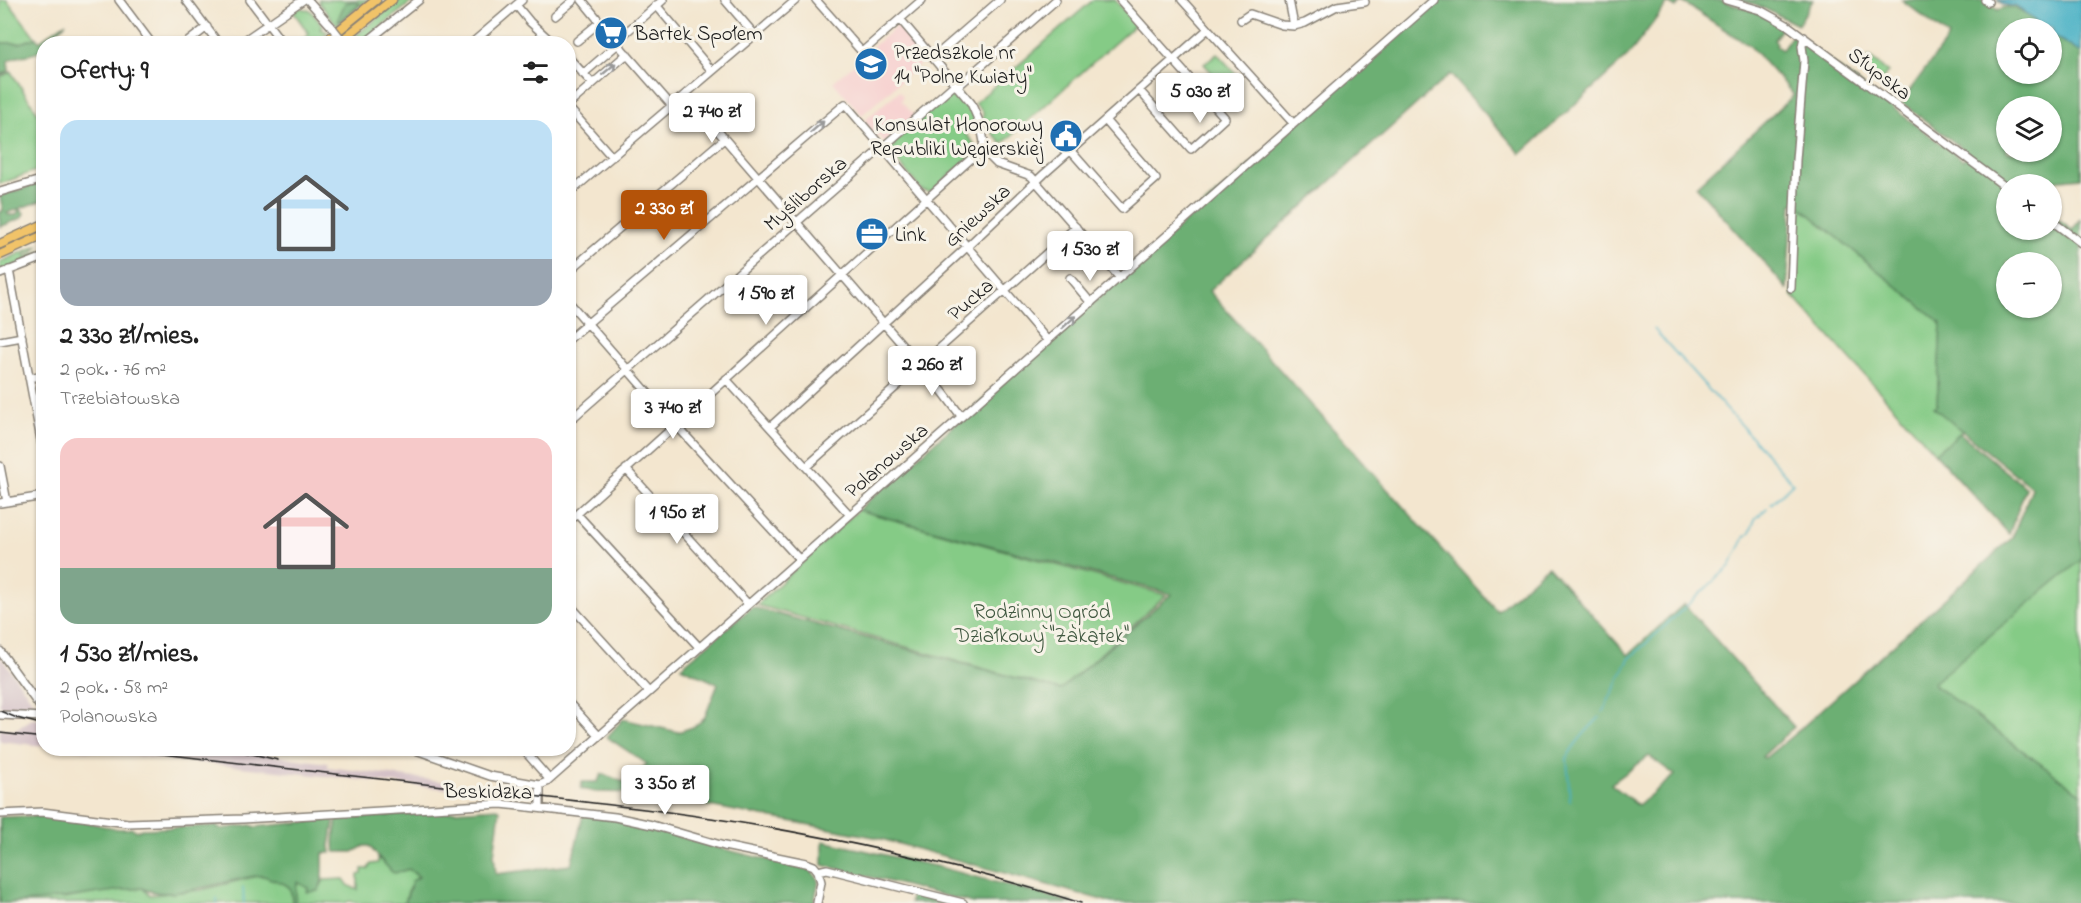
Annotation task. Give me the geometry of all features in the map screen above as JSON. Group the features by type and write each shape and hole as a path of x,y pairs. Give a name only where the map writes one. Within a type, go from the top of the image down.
{"main road":[{"path":"332,36 376,0"},
{"path":"347,36 392,0"},
{"path":"0,242 36,228"},
{"path":"0,255 36,239"}],"street":[{"path":"119,0 146,36"},
{"path":"186,0 213,36"},
{"path":"250,0 278,36"},
{"path":"251,36 303,0"},
{"path":"308,0 339,36"},
{"path":"374,36 419,0"},
{"path":"555,16 574,0"},
{"path":"576,41 600,22 582,0"},
{"path":"725,0 755,35"},
{"path":"576,186 796,0"},
{"path":"816,0 862,52 922,0"},
{"path":"933,58 999,0"},
{"name":"Myśliborska","path":"576,415 795,223 1056,0"},
{"path":"1120,0 1225,118 1191,149 1139,90"},
{"path":"1182,0 1293,123"},
{"path":"1289,0 1294,26"},
{"name":"Polanowska","path":"576,756 1434,0"},
{"name":"Słupska","path":"1726,0 1766,13 1804,38 1996,180"},
{"path":"1241,20 1250,14 1282,25 1294,26 1337,6 1365,2"},
{"path":"481,36 519,3 530,22 545,36"},
{"path":"583,74 619,43 623,35 659,3 712,71"},
{"path":"699,646 577,514 982,149 983,134 978,116 971,103 900,19"},
{"path":"195,36 207,27"},
{"name":"Gniewska","path":"770,427 1070,150 1208,29"},
{"path":"1791,288 1804,38"},
{"path":"619,43 672,106"},
{"path":"576,98 627,54"},
{"path":"576,66 592,83"},
{"path":"686,94 720,130 724,139 920,365 961,416"},
{"path":"576,333 845,104 1048,341"},
{"path":"576,115 612,157"},
{"path":"1070,150 1122,209 1156,179 1104,120"},
{"path":"576,265 724,139"},
{"path":"982,149 997,164 1031,176 1037,181 1119,277"},
{"path":"0,192 36,181"},
{"name":"Pucka","path":"806,467 1076,227"},
{"path":"2062,229 2081,243"},
{"path":"0,274 36,260"},
{"path":"9,270 36,414"},
{"path":"1070,278 1090,303"},
{"path":"576,310 675,424 799,559"},
{"path":"0,341 22,337"},
{"path":"29,378 36,377"},
{"path":"726,379 849,514"},
{"path":"0,466 3,503 36,497"},
{"path":"626,470 747,603"},
{"path":"576,612 648,692"},
{"path":"0,651 36,702"},
{"path":"576,711 599,736"},
{"path":"0,715 36,717"},
{"path":"433,756 490,776 540,785 540,808"},
{"path":"529,756 549,779"},
{"name":"Polanowska","path":"540,785 576,756"},
{"name":"Beskidzka","path":"0,814 42,812 128,823 495,804 540,808 602,815 638,822 724,846 806,863 814,866 818,871 826,869 963,903"},
{"path":"817,903 821,879 818,871"}],"shaded area":[{"path":"899,24 928,57 862,115 833,82 860,59 864,62 873,55 869,50"},
{"path":"899,91 903,96 901,101 915,117 885,143 878,135 876,137 865,124 865,120"},
{"path":"0,656 36,708 33,711 11,713 0,706"},
{"path":"32,719 36,719 36,745 0,741 0,728 14,730"},
{"path":"136,756 276,756 328,763 328,767 456,783 455,790"}],"green space":[{"path":"0,0 7,0 36,38 20,43 0,43"},
{"path":"319,0 368,0 337,25"},
{"path":"400,0 414,0 369,36 355,36"},
{"path":"1093,0 1115,0 1136,24 1002,144 983,122 983,112 975,103"},
{"path":"1437,0 1719,0 1776,22 1783,27 1774,40 1777,43 1776,46 1782,50 1793,34 1963,160 1968,153 1901,102 1949,37 1902,0 1984,0 1998,10 2011,7 2031,18 1996,18 1996,84 2062,84 2062,41 2081,53 2081,178 2062,180 2062,174 1996,174 1996,240 2062,240 2062,222 2072,230 2081,219 2081,560 1934,682 1934,685 2081,794 2081,903 1113,903 874,837 640,793 596,792 581,789 582,782 597,782 602,774 624,782 647,764 607,737 623,719 678,732 693,727 704,719 718,684 681,667 752,607 1060,690 1171,594 858,510","holes":["1681,1 1750,46 1794,95 1696,186 1787,289 1792,204 1797,204 1941,323 1937,405 1933,407 2032,488 2012,538 1765,758 1762,757 1794,727 1684,604 1628,655 1548,566 1497,611 1209,291 1450,74 1521,154 1628,56 1668,3 1676,8","1649,756 1675,775 1638,805 1611,784"]},
{"path":"1738,0 1813,0 1798,25 1757,5"},
{"path":"354,1 360,4 339,22 338,19 345,3"},
{"path":"300,8 310,10 323,26 320,29 328,32 323,36 307,36 309,34 293,11"},
{"path":"66,22 51,36 46,36"},
{"path":"36,38 36,52 8,61 9,71 0,75 0,43 20,43"},
{"path":"1217,53 1237,75 1214,96 1204,84 1214,75 1204,64"},
{"path":"1869,57 1888,72 1881,82 1861,67"},
{"path":"11,72 36,110 36,171 0,184 0,77"},
{"path":"952,91 957,91 973,113 977,125 961,128 974,144 975,153 931,192 921,190 888,149 890,145 893,147 895,145 893,143"},
{"path":"36,184 36,203 7,213 16,215 20,209 24,213 22,218 0,227 0,212 3,211 0,196"},
{"path":"1797,204 1941,323 1937,405 1934,407 1962,431 1935,453 1792,295"},
{"path":"36,246 33,251 25,254 26,257 36,253 36,256 0,272 0,262"},
{"path":"1960,433 2026,488 2009,534 1935,453"},
{"name":"Rodzinny Ogród Działkowy \"Zakątek\"","path":"858,510 1166,595 1060,690 757,605"},
{"path":"2081,560 2081,794 1934,685 1934,681"},
{"path":"497,808 500,810 494,855 496,874 571,865 583,815 629,822 719,848 810,870 819,880 814,903 405,903 412,881 419,877 409,869 392,872 369,846 353,852 335,852 335,832 339,819"},
{"path":"0,817 66,817 109,827 132,828 137,831 216,826 221,829 251,825 255,827 330,818 334,821 331,853 323,853 322,882 318,891 307,892 308,888 297,882 295,903 292,903 288,886 260,876 182,892 153,892 142,888 0,903"},
{"path":"0,821 64,899 142,888 150,895 201,890 265,876 284,882 291,890 292,903 0,903"},
{"path":"823,841 939,867 1073,903 973,903 823,865"},
{"path":"378,858 393,871 409,869 419,878 411,885 405,903 295,902 297,881 308,888 319,889 324,880 344,879 349,886 358,890 358,875 362,874 362,869 368,869 371,864 378,863"},
{"path":"911,894 945,903 910,903"}],"water":[{"path":"1997,0 2081,0 2081,53 2062,41 2062,18 2031,18 2019,8"}],"waterway":[{"path":"1654,329 1793,483 1771,504"},
{"path":"1602,713 1629,659 1730,566 1745,537 1750,533 1755,519 1767,508"},
{"path":"1570,801 1567,759 1586,731 1600,717"},
{"path":"243,887 244,903"},
{"path":"217,898 217,903"}],"railway":[{"path":"0,711 36,723"},
{"path":"0,733 36,737"},
{"path":"180,756 730,821 907,856 1081,903"},
{"path":"261,756 278,760"}],"place":[{"name":"Bartek Społem","path":"611,33"},
{"name":"Przedszkole nr 14 \"Polne Kwiaty\"","path":"871,64"},
{"name":"Konsulat Honorowy Republiki Węgierskiej","path":"1066,136"},
{"name":"Link","path":"872,234"}]}
